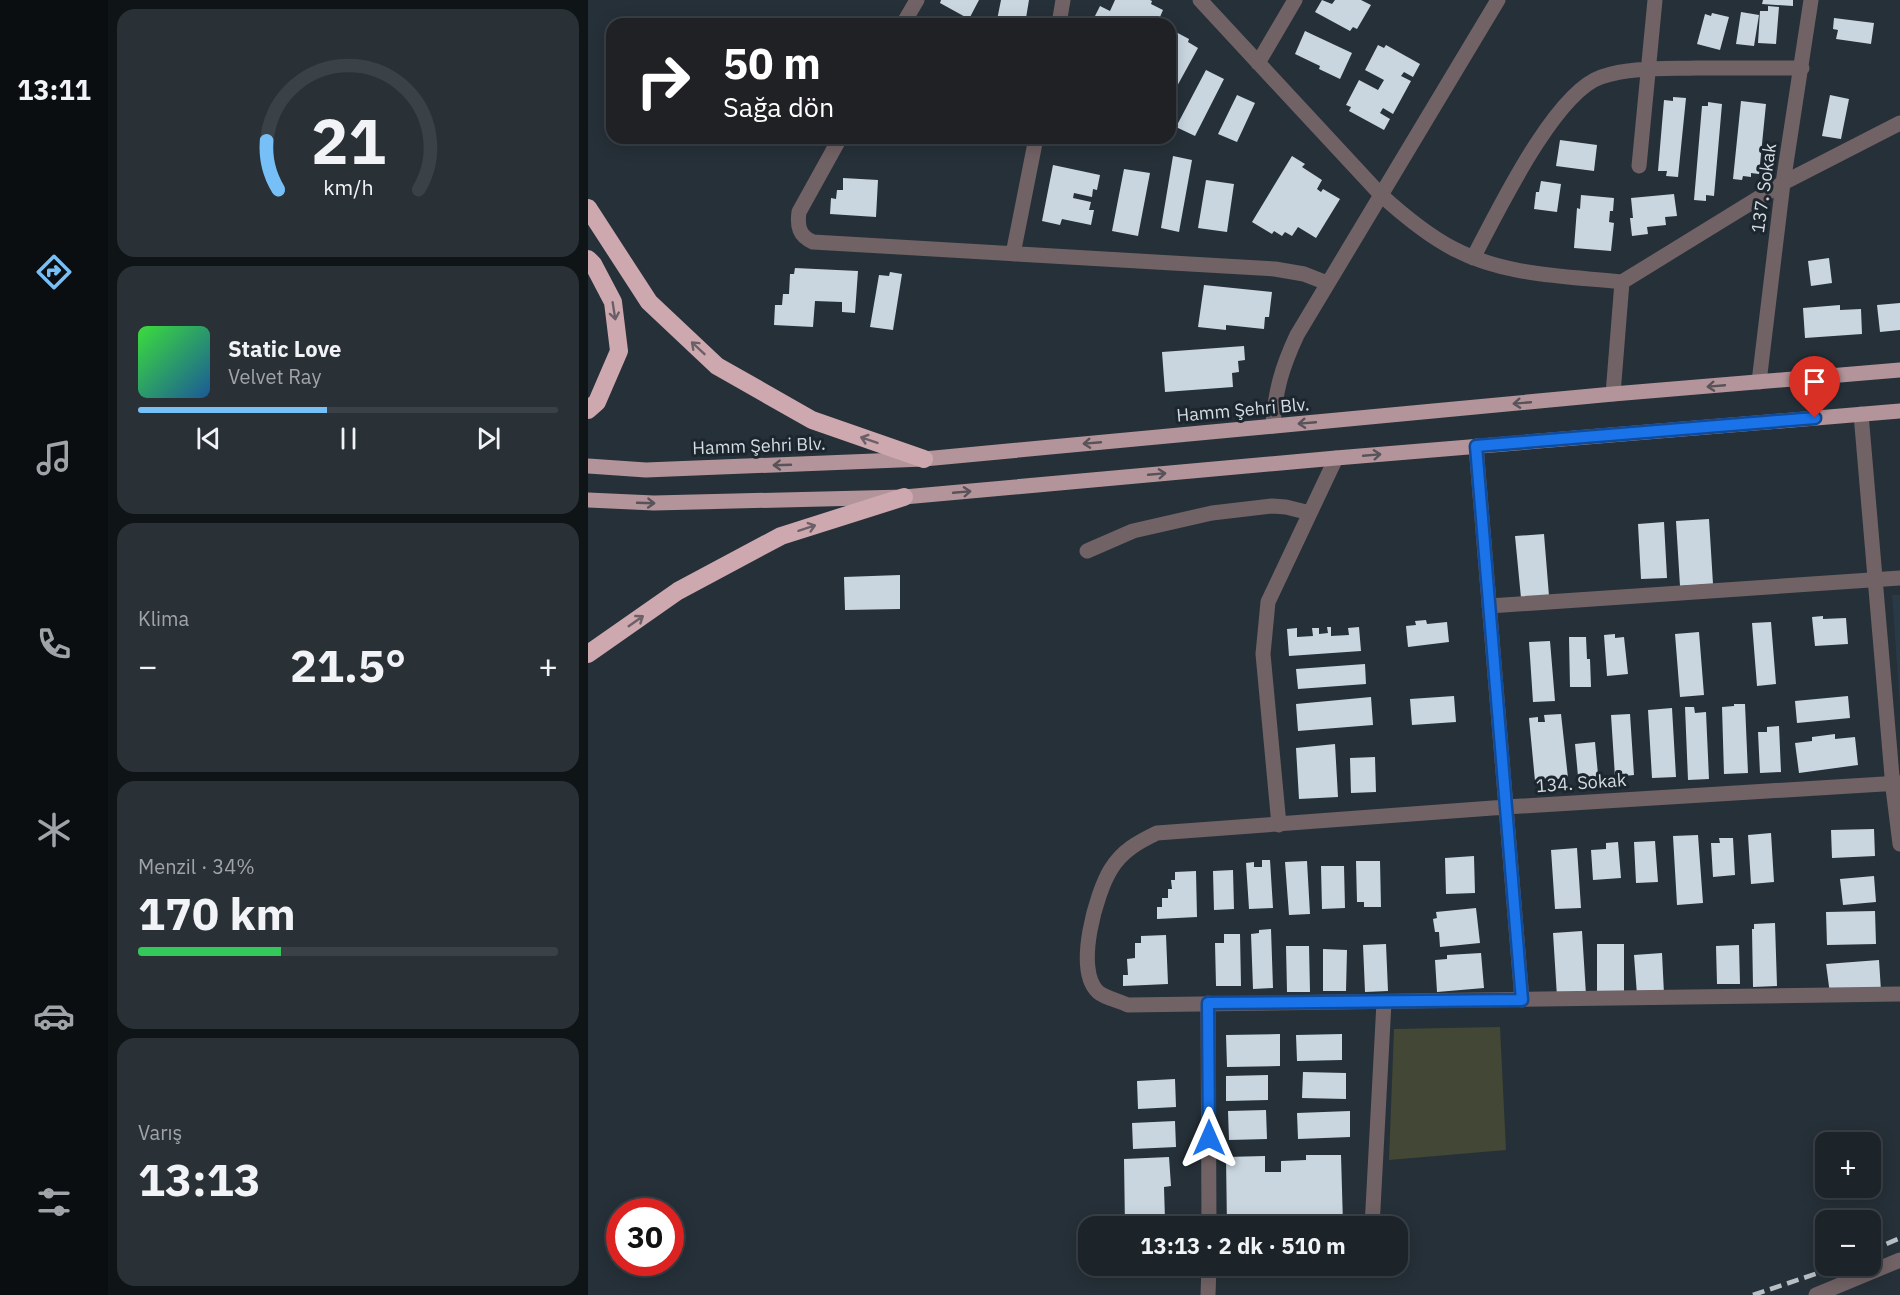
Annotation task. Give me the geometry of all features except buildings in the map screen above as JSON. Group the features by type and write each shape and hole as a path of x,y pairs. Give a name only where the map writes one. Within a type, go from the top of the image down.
{"highway":[{"path":"588,208 649,302 717,366 812,420 924,459"},
{"path":"588,259 614,302 619,351 597,402 588,410"},
{"path":"588,654 678,591 781,536 904,497"}],"main road":[{"name":"Hamm Şehri Blv.","path":"588,466 646,470 924,459 1613,394 1900,370"},
{"path":"588,500 654,503 904,497 1900,411"}],"street":[{"path":"906,18 917,0"},
{"path":"1060,18 1063,0"},
{"path":"1200,0 1380,194 1412,223 1473,258 1517,271 1622,282 1783,183 1900,123"},
{"path":"1258,63 1295,0"},
{"path":"1274,426 1275,399 1288,353 1327,283 1498,0"},
{"path":"1639,166 1655,0"},
{"name":"137. Sokak","path":"1759,382 1783,183 1811,0"},
{"path":"1473,258 1511,187 1554,117 1575,94 1600,77 1648,69 1802,68"},
{"path":"837,144 799,212 800,232 808,240 818,243 1275,269 1304,274 1327,283"},
{"path":"1013,254 1035,144"},
{"path":"1613,394 1622,282"},
{"path":"1861,414 1874,580 1896,783 1900,844"},
{"path":"1476,446 1522,1000"},
{"path":"1279,825 1263,654 1268,602 1336,458"},
{"path":"1087,551 1133,531 1212,513 1272,506 1310,513"},
{"path":"1489,606 1900,578"},
{"name":"134. Sokak","path":"1208,1003 1128,1005 1098,992 1089,974 1086,947 1097,902 1111,870 1133,844 1157,833 1506,807 1896,783"},
{"path":"1209,1216 1208,1003 1900,994"},
{"path":"1373,1216 1384,1002"},
{"path":"1816,1295 1842,1290 1900,1260"},
{"path":"1208,1295 1209,1276"}],"shaded area":[{"path":"1892,595 1900,595 1900,706"}],"green space":[{"path":"1500,1027 1506,1150 1389,1160 1394,1029"}],"railway":[{"path":"1881,1246 1900,1238"},
{"path":"1753,1295 1815,1274"}],"route":[{"path":"1209,1138 1208,1003 1522,1000 1476,446 1815,418"}]}
